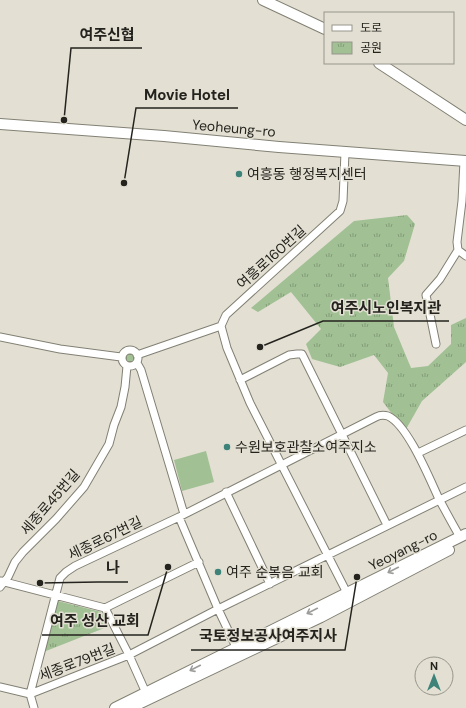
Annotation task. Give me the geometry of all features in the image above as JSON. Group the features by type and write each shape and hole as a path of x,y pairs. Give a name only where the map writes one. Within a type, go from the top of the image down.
{"street":[{"path":"264,0 324,29"},
{"path":"381,64 466,120"},
{"name":"Yeoheung-ro","path":"0,124 465,161"},
{"name":"여흥로160번길","path":"221,326 226,315 340,211 343,201 346,152"},
{"path":"436,344 426,295 440,279 458,250 465,161"},
{"path":"458,250 466,256"},
{"path":"137,355 221,326 227,348 240,380 349,597"},
{"path":"0,337 60,349 100,353 121,357"},
{"path":"137,363 132,366 127,366 122,363 121,357 124,352 129,350 134,351 137,355 137,363 142,370 182,516 218,609 236,647"},
{"path":"240,380 289,355 302,354 387,526"},
{"name":"세종로45번길","path":"1,583 23,552 56,519 84,487 109,444 121,407 127,366"},
{"path":"182,516 226,492 376,416 381,415 388,416 399,426 418,453 440,500 464,538"},
{"path":"418,453 466,430"},
{"path":"218,609 466,487"},
{"path":"226,492 270,584"},
{"name":"세종로67번길","path":"55,595 60,578 75,566 182,516"},
{"name":"Yeoyang-ro","path":"115,708 236,647 349,597 464,538"},
{"path":"1,583 104,608 199,562"},
{"name":"세종로79번길","path":"34,708 30,694 55,595"},
{"name":"Yeoyang-ro","path":"130,708 321,617 349,597"},
{"path":"104,608 129,655 146,693"},
{"name":"세종로79번길","path":"0,687 30,694 129,655 218,609"}],"green space":[{"path":"407,215 415,224 404,261 388,278 394,327 411,368 428,366 451,344 451,325 466,318 466,362 422,401 405,431 383,402 388,373 374,355 340,367 312,359 306,344 321,329 291,292 258,312 251,308 354,221"},
{"path":"128,353 132,353 134,354 134,362 128,363 125,360 125,356"},
{"path":"206,451 214,482 182,491 174,460"},
{"path":"58,601 101,612 107,623 107,627 44,651 56,603"}],"place":[{"name":"여주신협","path":"64,120"},
{"name":"여흥동 행정복지센터","path":"239,174"},
{"name":"Movie Hotel","path":"124,183"},
{"name":"여주시노인복지관","path":"260,347"},
{"name":"수원보호관찰소여주지소","path":"227,447"},
{"name":"여주 성산 교회","path":"168,567"},
{"name":"여주 순복음 교회","path":"218,572"},
{"name":"국토정보공사여주지사","path":"357,577"},
{"name":"나","path":"40,583"}]}
